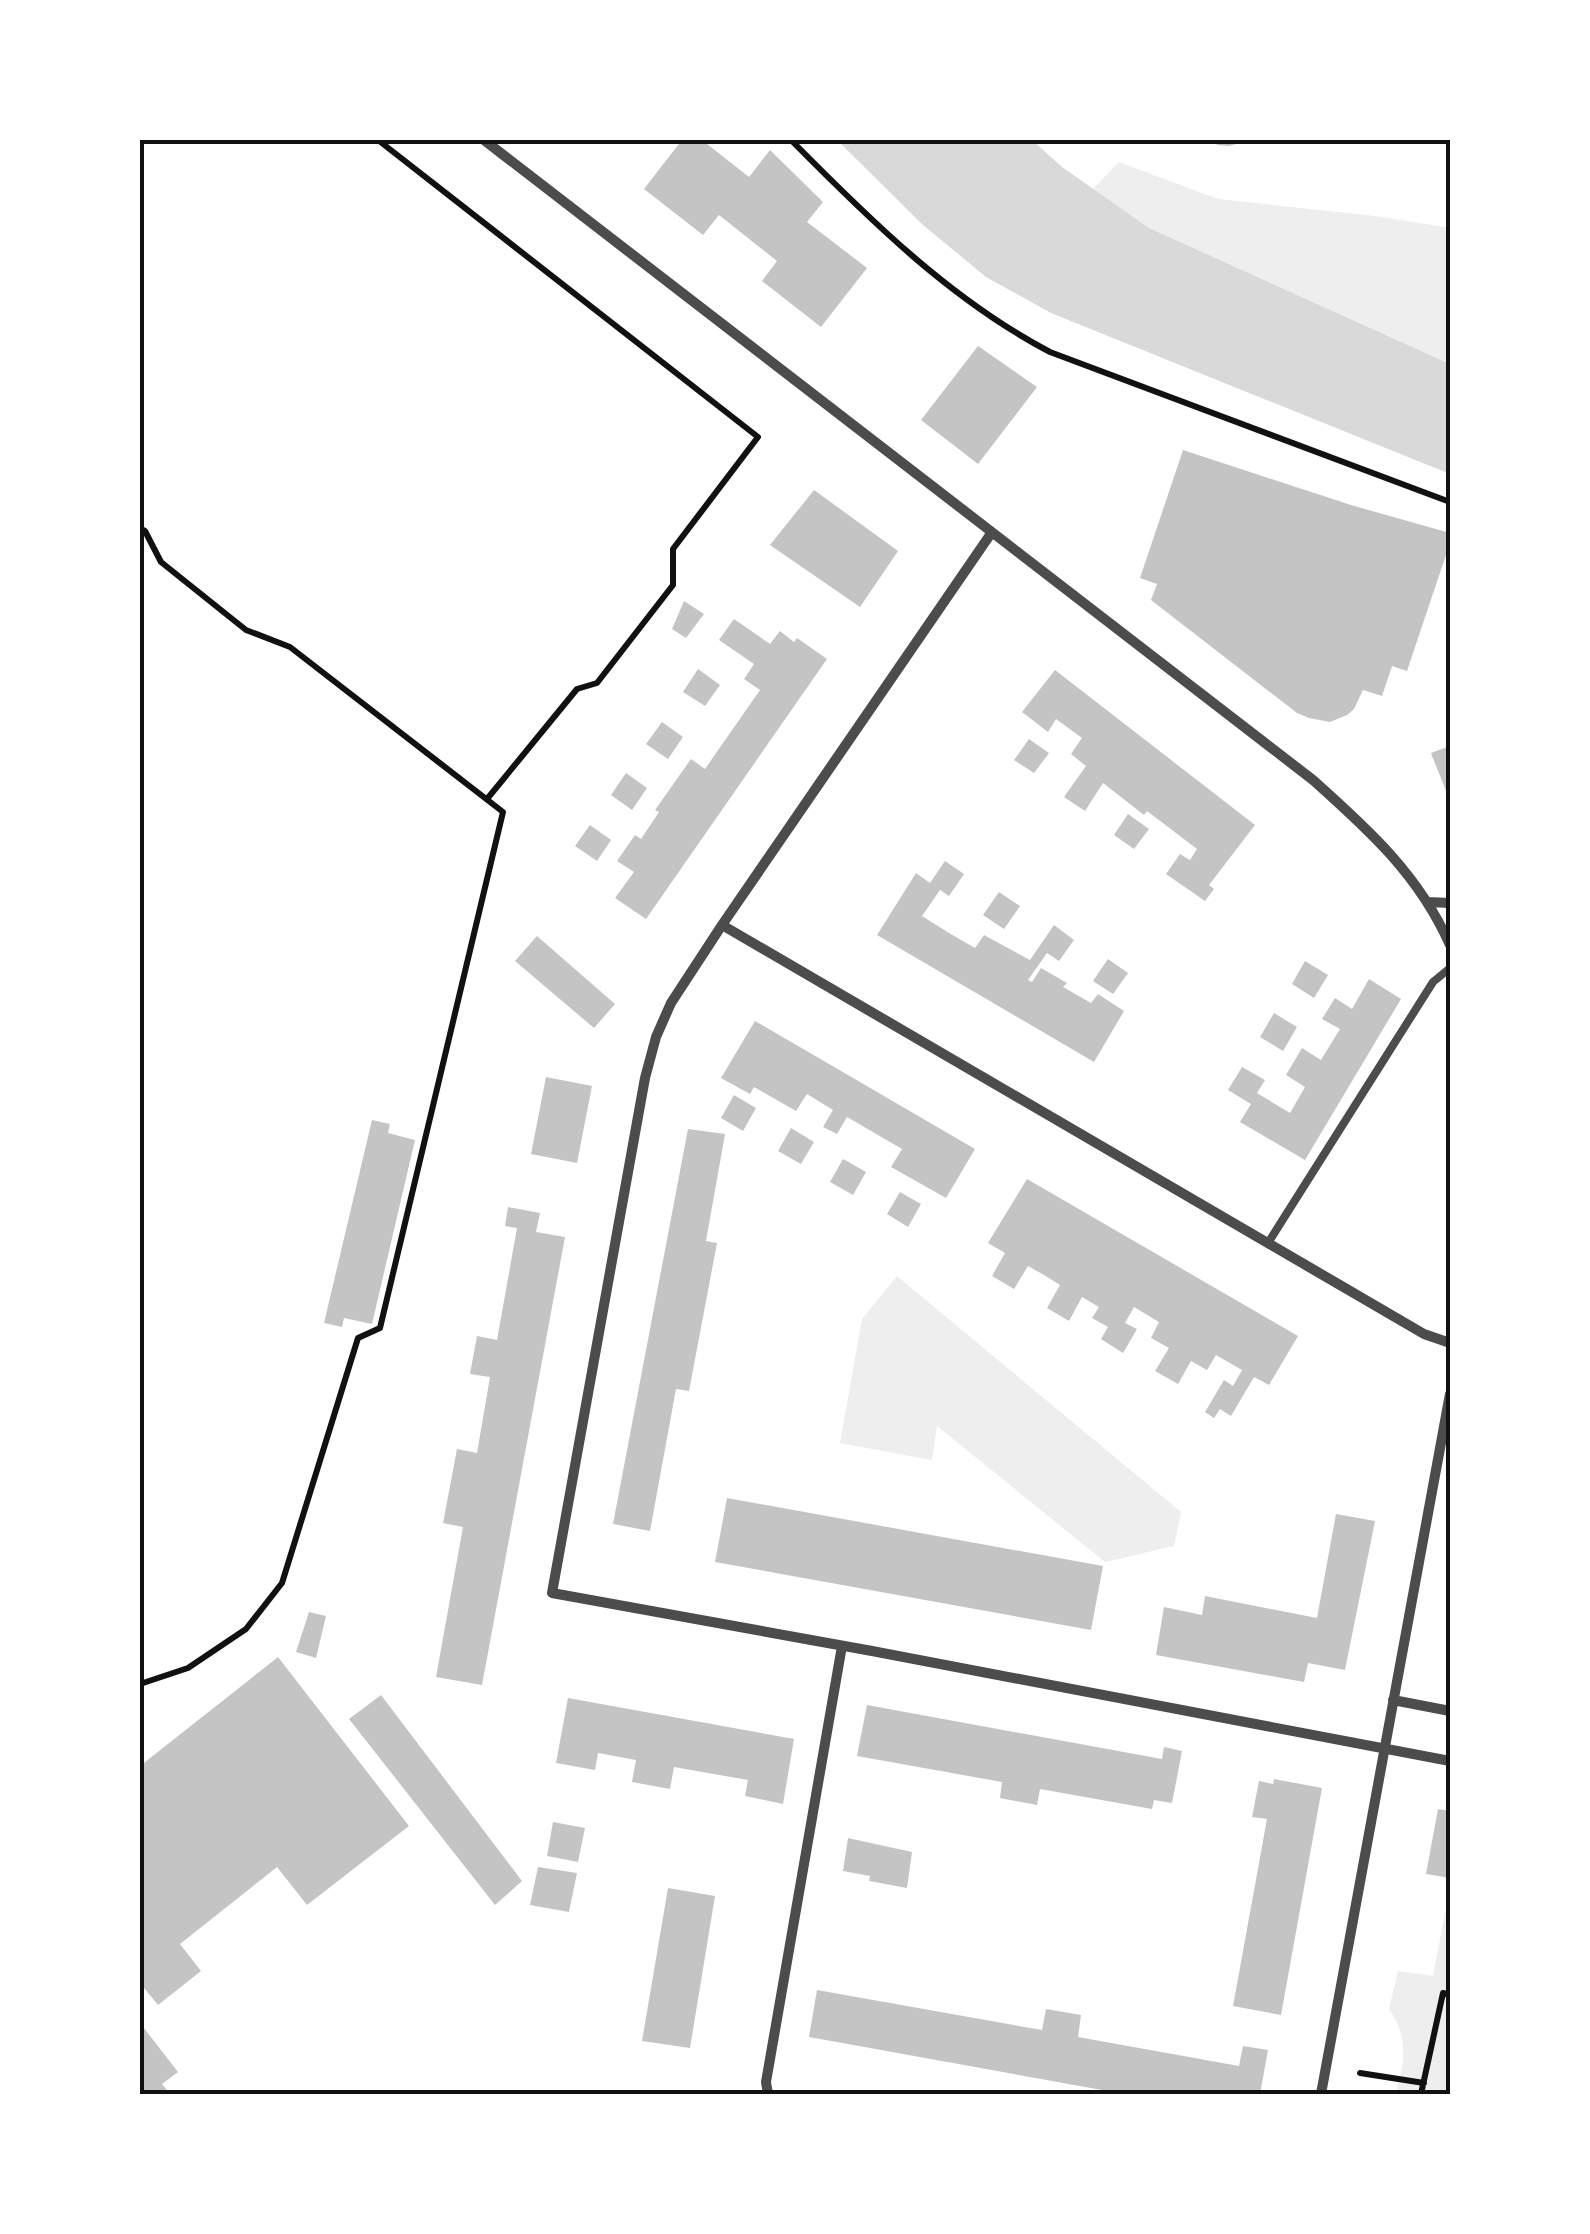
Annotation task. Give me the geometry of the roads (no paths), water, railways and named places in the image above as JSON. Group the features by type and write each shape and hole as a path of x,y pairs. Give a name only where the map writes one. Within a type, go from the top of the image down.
{"street":[{"path":"484,140 1313,780 1370,830 1398,861 1428,902 1450,945"},
{"path":"992,532 722,925 671,1003 656,1037 644,1078 552,1594 1450,1761"},
{"path":"1428,902 1450,904"},
{"path":"722,925 1424,1334 1450,1343"},
{"path":"1321,2094 1450,1394"},
{"path":"768,2094 766,2082 842,1646"},
{"path":"1393,1700 1450,1712"}],"lane":[{"path":"1268,1243 1433,982 1450,968"}]}
